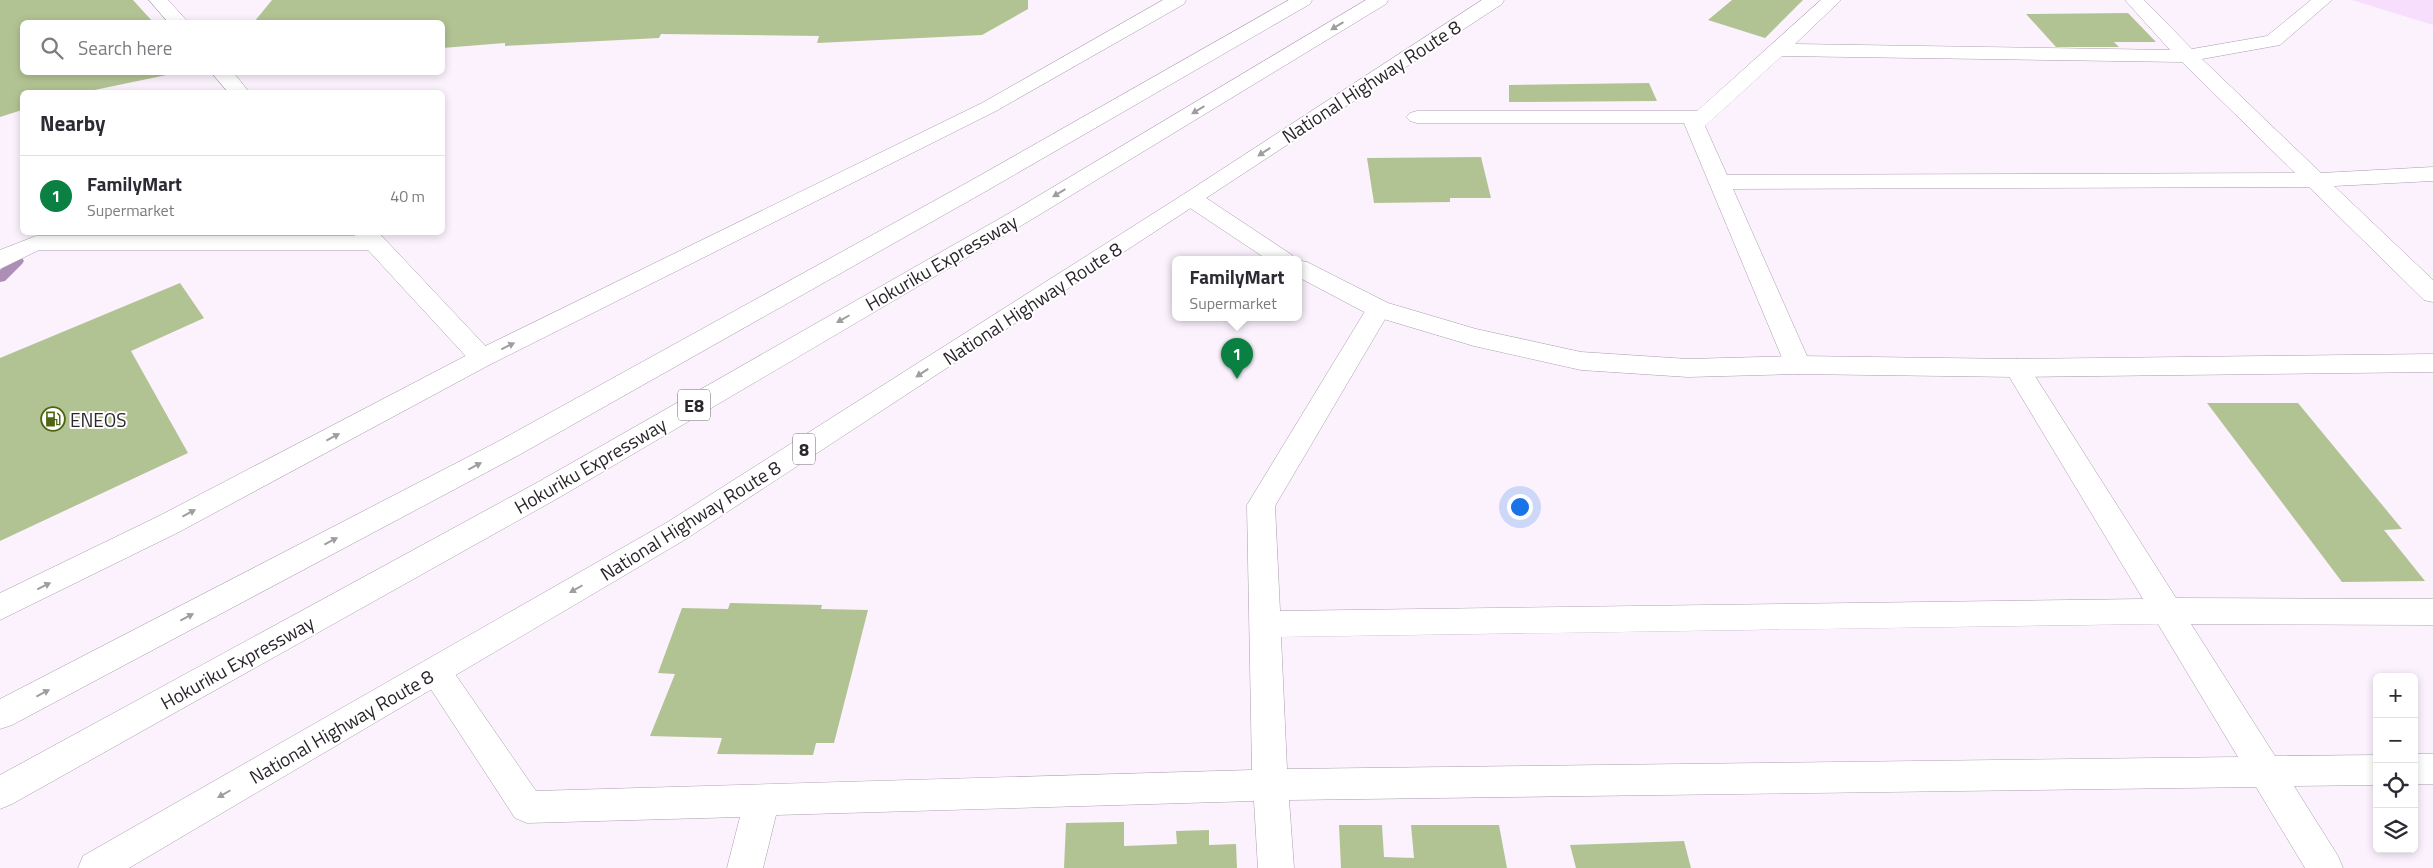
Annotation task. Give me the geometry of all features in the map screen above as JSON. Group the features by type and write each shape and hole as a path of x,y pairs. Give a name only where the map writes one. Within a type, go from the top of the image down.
{"main road":[{"path":"158,0 176,20"},
{"path":"0,607 169,524 482,358 989,107 1177,0"},
{"path":"0,715 509,448 980,185 1303,0"},
{"name":"Hokuriku Expressway","path":"0,793 550,489 1021,216 1379,0"},
{"name":"National Highway Route 8","path":"96,868 676,531 1192,199 1495,0"},
{"path":"1798,365 1694,125 1832,0"},
{"path":"2134,0 2187,56 2433,294"},
{"path":"1776,50 2187,56 2273,41 2323,0"},
{"path":"224,75 237,90"},
{"path":"1417,117 1703,117"},
{"path":"1719,182 2314,180 2433,174"},
{"path":"1192,199 1278,256"},
{"path":"0,261 6,256 36,243 369,238 482,358"},
{"path":"1302,270 1379,309 1474,337 1581,361 1688,368 1798,365 2017,368 2433,363"},
{"path":"1276,868 1270,785 1260,505 1379,309"},
{"path":"2017,368 2325,868"},
{"path":"1264,624 2168,611 2433,612"},
{"path":"435,671 527,807 1270,785 2373,770"},
{"path":"2418,769 2433,769"},
{"path":"745,868 762,800"}],"shaded area":[{"path":"2352,0 2433,0 2433,25"}],"building":[{"path":"0,0 133,0 151,20 20,20 20,75 166,75 95,90 20,90 20,111 0,117"},
{"path":"272,0 1028,0 1028,9 982,35 817,43 819,36 661,34 659,38 505,46 505,43 445,48 445,20 256,20"},
{"path":"1732,0 1803,0 1765,38 1708,20"},
{"path":"2128,13 2156,42 2114,42 2119,47 2056,47 2026,14"},
{"path":"1649,83 1657,101 1509,102 1509,85"},
{"path":"1481,157 1491,198 1450,198 1450,202 1374,203 1367,158"},
{"path":"180,283 204,318 131,351 188,453 0,541 0,358"},
{"path":"2207,403 2298,403 2402,529 2384,530 2425,581 2342,582"},
{"path":"730,603 822,605 821,609 868,610 834,743 816,743 813,755 717,754 722,738 650,736 675,674 658,673 682,608 728,609"},
{"path":"1124,822 1124,846 1177,844 1176,831 1209,830 1209,845 1236,844 1237,868 1064,868 1066,823"},
{"path":"1339,825 1382,825 1384,857 1414,858 1411,825 1499,825 1507,868 1341,868"},
{"path":"1684,841 1691,868 1576,868 1570,845"}],"waterway":[{"path":"0,278 17,261"}],"place":[{"name":"FamilyMart","path":"1237,379"},
{"name":"ENEOS","path":"53,419"}]}
